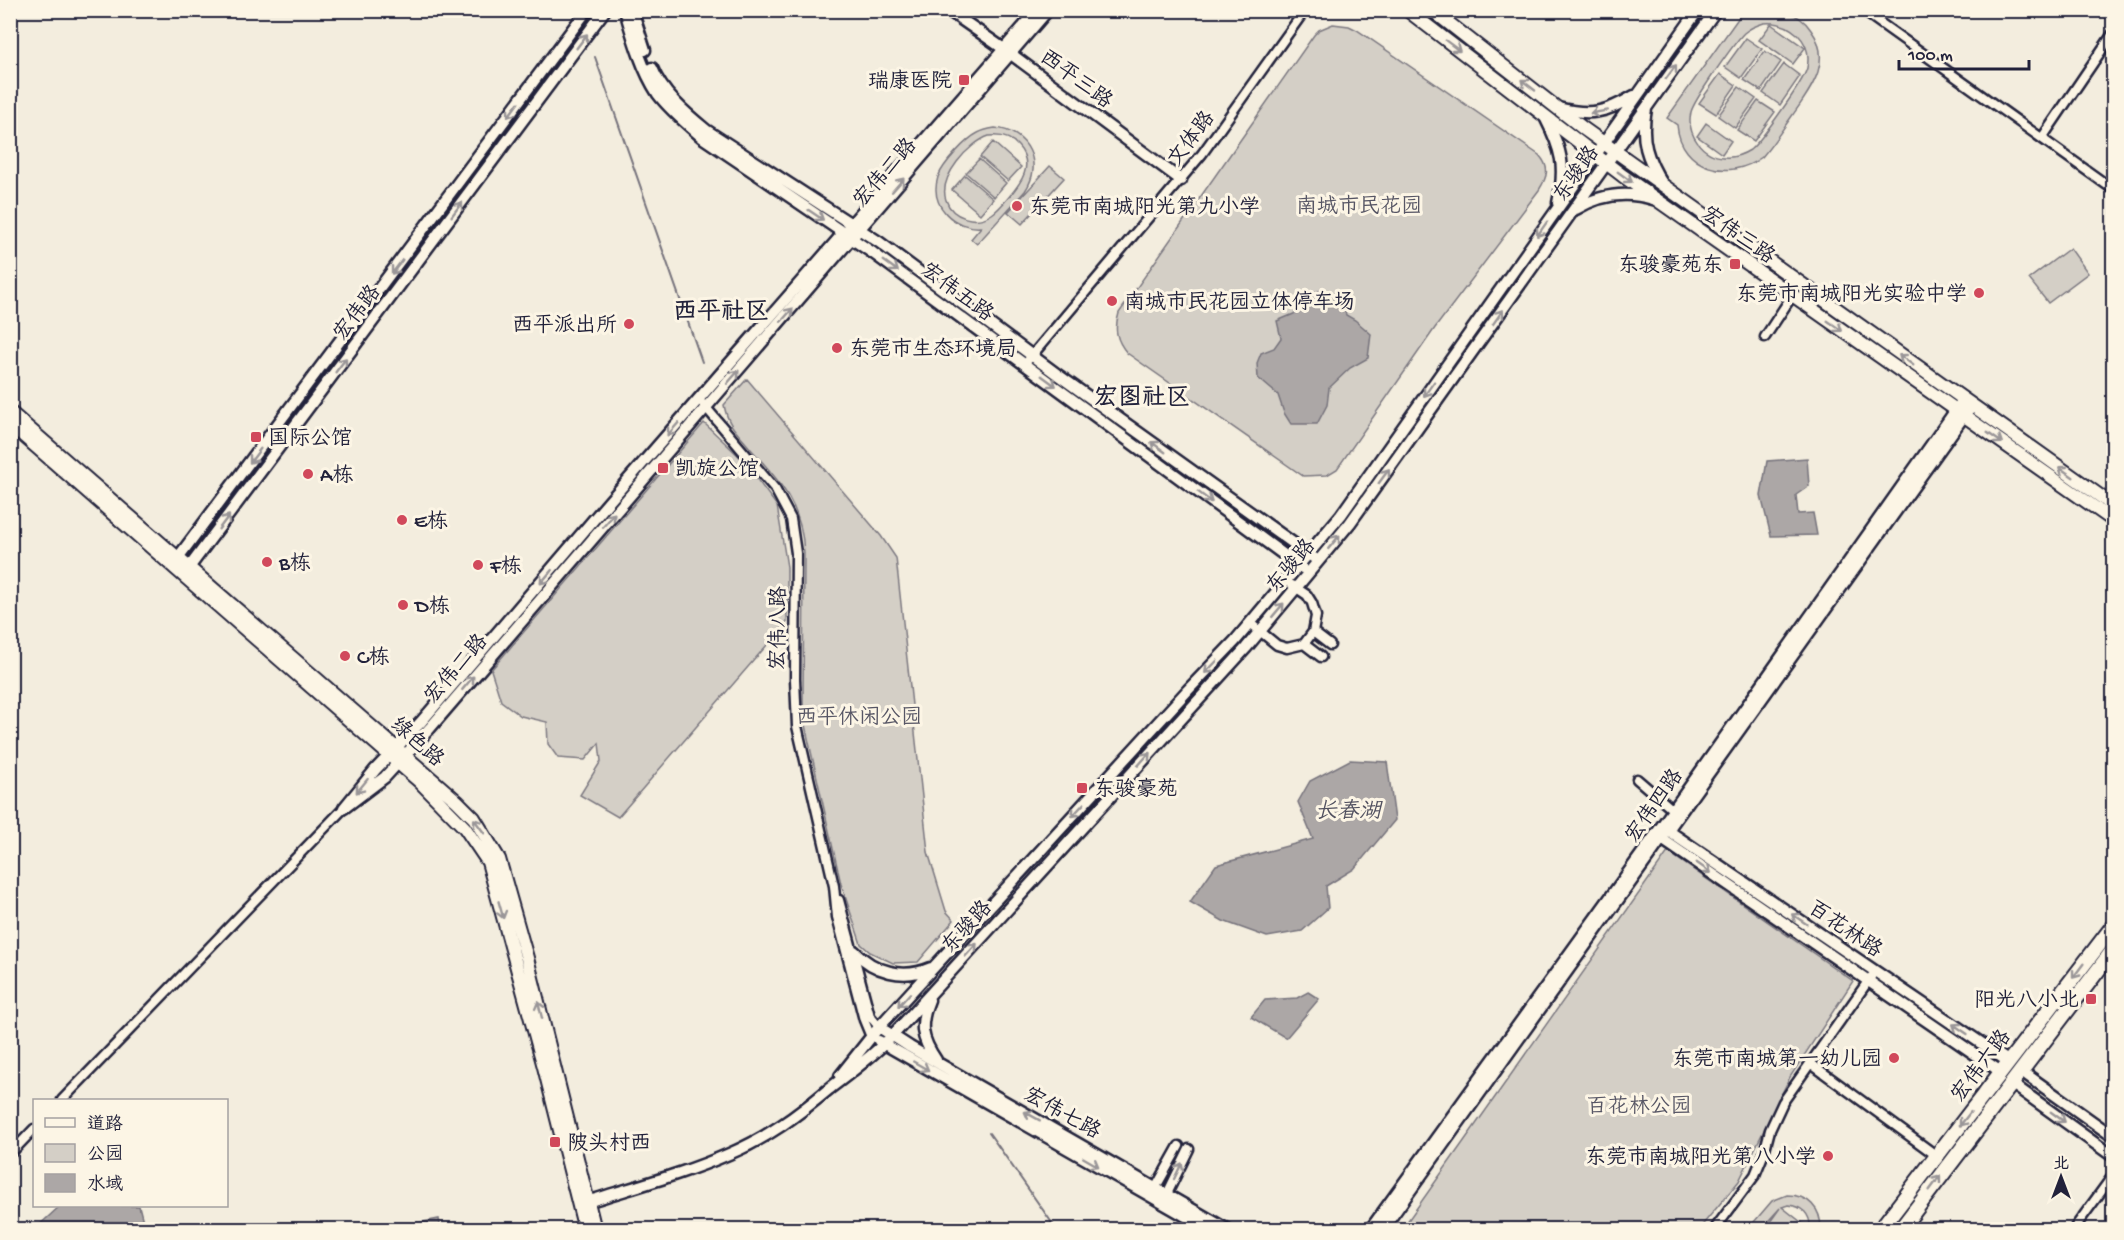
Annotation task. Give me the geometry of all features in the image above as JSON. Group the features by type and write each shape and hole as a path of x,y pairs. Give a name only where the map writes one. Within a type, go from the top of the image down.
{"main road":[{"name":"宏伟三路","path":"1407,10 1605,163 2114,521"},
{"name":"宏伟三路","path":"1432,10 1604,143 2114,506"},
{"name":"绿色路","path":"10,412 186,572 397,756 457,801 474,818 499,859 584,1203 595,1230"},
{"name":"绿色路","path":"10,424 175,562"},
{"name":"宏伟六路","path":"1900,1230 2011,1083 2010,1068 2114,925"},
{"name":"宏伟六路","path":"1880,1230 1937,1156 2010,1068 2114,949"},
{"name":"绿色路","path":"584,1203 585,1230"}],"street":[{"name":"宏伟路","path":"175,562 587,10"},
{"name":"宏伟路","path":"186,572 605,10"},
{"name":"宏伟五路","path":"625,10 647,74 659,94 678,116 702,137 737,162 852,231"},
{"name":"宏伟五路","path":"632,10 653,71 666,91 706,130 852,231 1028,359 1308,554"},
{"name":"西平三路","path":"948,10 1181,180"},
{"name":"宏伟二路","path":"1007,52 1038,10"},
{"name":"宏伟二路","path":"344,808 397,756 1007,52 1048,10"},
{"name":"文体路","path":"1028,359 1202,154 1305,10"},
{"name":"东骏路","path":"829,1090 879,1027 1250,623 1341,515 1698,10"},
{"name":"东骏路","path":"584,1203 730,1154 772,1132 803,1111 872,1057 892,1036 1260,632 1350,523 1716,10"},
{"path":"1862,10 2114,190"},
{"path":"2042,138 2114,32"},
{"path":"1557,108 1589,113 1607,111 1637,95"},
{"path":"1647,104 1644,143 1650,164 1663,185"},
{"path":"1545,117 1560,151 1563,170 1557,209"},
{"path":"1571,212 1588,202 1614,195 1641,196 1658,201"},
{"path":"1765,337 1792,296"},
{"name":"宏伟五路","path":"1028,359 1308,573"},
{"name":"宏伟四路","path":"1370,1230 1662,832 1673,810 1967,402"},
{"name":"宏伟八路","path":"702,404 775,489 787,508 794,530 797,726 834,886 854,951 870,1016 879,1027"},
{"name":"宏伟四路","path":"1382,1230 1959,413"},
{"path":"1308,554 1318,562"},
{"path":"1250,623 1277,645 1287,648 1304,644 1313,632 1316,616 1312,603 1306,595 1286,581"},
{"path":"1313,632 1330,645"},
{"path":"1304,644 1321,657"},
{"path":"1637,779 1673,810"},
{"path":"64,1099 344,808"},
{"name":"百花林路","path":"1662,832 1875,971 2010,1068"},
{"name":"百花林路","path":"1662,832 1868,981 2010,1068"},
{"name":"宏伟八路","path":"834,886 837,917 861,1011 871,1036"},
{"path":"854,951 867,963 891,973 918,973 934,967"},
{"path":"1714,1230 1755,1175 1770,1130 1783,1102 1875,971"},
{"path":"932,993 923,1019 923,1036 938,1063"},
{"name":"宏伟七路","path":"879,1027 1228,1230"},
{"name":"宏伟七路","path":"871,1036 1210,1230"},
{"path":"1810,1063 1937,1156"},
{"path":"2010,1068 2114,1137"},
{"path":"2011,1083 2114,1156"},
{"path":"10,1154 33,1130"},
{"path":"1156,1188 1179,1146"},
{"path":"1167,1194 1189,1149"},
{"path":"2073,1230 2114,1174"}],"green space":[{"path":"1744,10 1775,10 1793,14 1806,24 1818,42 1820,64 1812,86 1766,152 1749,165 1735,169 1722,169 1709,167 1697,161 1687,152 1680,140 1677,125 1667,118","holes":["1774,23 1791,29 1803,41 1808,58 1804,75 1782,110 1750,150 1731,157 1709,153 1693,136 1691,112 1715,72 1744,33 1761,24"]},
{"name":"南城市民花园","path":"1333,24 1349,26 1357,30 1539,155 1545,164 1546,172 1539,190 1435,328 1337,469 1327,475 1303,476 1127,353 1118,339 1117,324 1119,313 1314,35 1319,30"},
{"path":"1771,24 1805,48 1793,64 1759,40"},
{"path":"1746,38 1762,49 1741,78 1725,67"},
{"path":"1765,51 1781,62 1761,91 1744,80"},
{"path":"1784,64 1800,76 1780,105 1763,93"},
{"path":"1720,74 1736,85 1716,114 1699,103"},
{"path":"1739,87 1756,99 1735,128 1718,116"},
{"path":"1758,101 1775,112 1754,141 1737,130"},
{"path":"1706,123 1731,141 1722,154 1697,136"},
{"path":"995,128 1007,130 1024,142 1030,150 1033,170 1031,181 1025,191 977,244 971,239 981,227 962,224 946,214 937,197 936,188 938,177 955,152 973,136","holes":["989,136 1001,136 1018,146 1025,160 1024,174 1013,192 994,212 979,219 965,218 953,211 946,200 947,181 964,153"]},
{"path":"993,142 1021,167 1008,181 980,157"},
{"path":"979,159 1006,183 994,197 966,173"},
{"path":"1050,166 1064,178 1022,224 1008,212"},
{"path":"965,175 993,199 980,214 952,190"},
{"path":"2070,248 2088,273 2048,303 2029,279"},
{"name":"西平休闲公园","path":"747,379 881,536 896,558 928,852 946,911 954,920 918,962 893,963 870,952 861,944 841,884 805,725 803,702 804,553 799,521 788,495 734,428 724,405"},
{"path":"704,423 741,458 777,506 787,567 787,622 618,817 580,795 601,761 599,743 585,760 558,758 548,744 547,722 521,716 501,701 491,670"},
{"name":"百花林公园","path":"1668,852 1853,981 1790,1077 1739,1181 1699,1229 1402,1229"},
{"path":"1787,1195 1807,1200 1819,1215 1821,1229 1810,1229 1765,1229 1780,1208 1761,1229 1748,1229 1772,1201","holes":["1788,1205 1805,1212 1809,1219 1810,1229 1782,1207"]}],"water":[{"path":"1318,291 1328,293 1340,301 1346,315 1371,334 1368,358 1350,368 1329,388 1327,405 1317,424 1291,424 1284,413 1278,395 1258,378 1257,363 1261,353 1274,348 1281,338 1277,321 1296,313 1295,308 1306,296"},
{"path":"1807,458 1809,486 1796,495 1798,514 1813,513 1817,535 1771,536 1761,496 1767,461"},
{"name":"长春湖","path":"1350,760 1387,762 1395,820 1354,869 1326,886 1328,908 1302,931 1267,937 1223,921 1190,902 1216,865 1313,839 1298,802 1310,781"},
{"path":"1308,992 1319,999 1286,1038 1251,1017 1265,1000 1297,998"},
{"path":"59,1207 139,1207 145,1229 35,1229"},
{"path":"439,1219 441,1229 388,1229"}],"waterway":[{"path":"595,57 702,362"},
{"path":"989,1133 1057,1230"}],"place":[{"name":"瑞康医院","path":"964,80"},
{"name":"东莞市南城阳光第九小学","path":"1017,206"},
{"name":"东骏豪苑东","path":"1735,264"},
{"name":"东莞市南城阳光实验中学","path":"1979,293"},
{"name":"南城市民花园立体停车场","path":"1112,301"},
{"name":"西平派出所","path":"629,324"},
{"name":"东莞市生态环境局","path":"837,348"},
{"name":"国际公馆","path":"256,437"},
{"name":"凯旋公馆","path":"663,468"},
{"name":"A栋","path":"308,474"},
{"name":"E栋","path":"402,520"},
{"name":"B栋","path":"267,562"},
{"name":"F栋","path":"478,565"},
{"name":"D栋","path":"403,605"},
{"name":"C栋","path":"345,656"},
{"name":"东骏豪苑","path":"1082,788"},
{"name":"阳光八小北","path":"2091,999"},
{"name":"东莞市南城第一幼儿园","path":"1894,1058"},
{"name":"陂头村西","path":"555,1142"},
{"name":"东莞市南城阳光第八小学","path":"1828,1156"}],"district":[{"name":"西平社区","path":"721,310"},
{"name":"宏图社区","path":"1142,396"}]}
